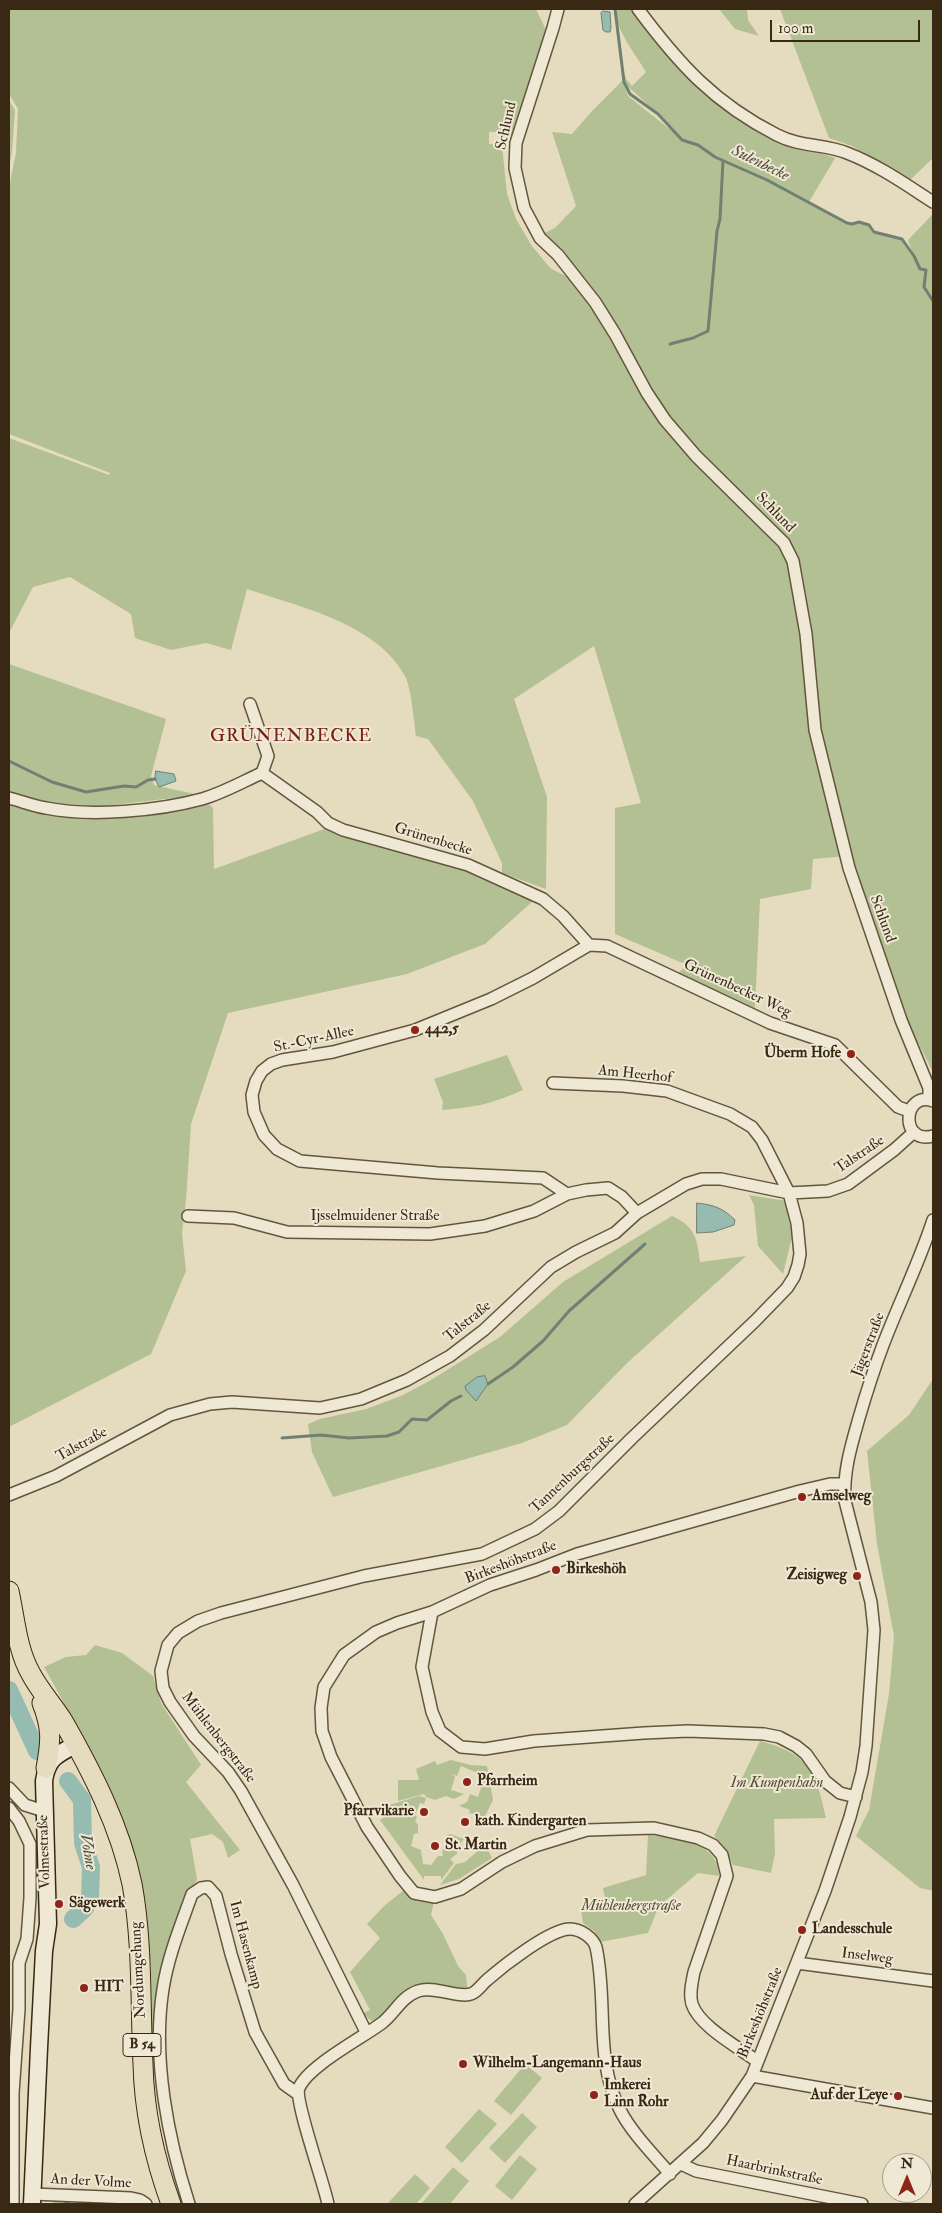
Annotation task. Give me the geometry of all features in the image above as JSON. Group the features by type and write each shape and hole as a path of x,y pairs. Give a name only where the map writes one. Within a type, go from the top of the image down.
{"main road":[{"name":"B 54","path":"9,1591 24,1658 31,1674 62,1721 75,1745"},
{"path":"31,1674 50,1724 51,1738 46,1768"},
{"path":"46,1768 59,1754 75,1745"},
{"name":"Nordumgehung","path":"75,1745 103,1797 122,1847 132,1884 138,1938 143,2066 147,2102 158,2162 171,2204"},
{"name":"Volmestraße","path":"32,2199 43,1971 48,1924 44,1810 46,1768"}],"street":[{"name":"Schlund","path":"558,9 516,143 515,168 524,208 540,238 558,255 595,302 647,393 665,420 696,456 784,542 793,561 806,634 816,730 848,868 901,1020 929,1088 931,1100"},
{"path":"638,9 683,66 712,94 730,106 778,136 808,146 846,152 865,161 933,202"},
{"path":"9,798 46,808 84,812 156,807 202,799 224,791 262,773 268,756 250,704"},
{"name":"Grünenbecke","path":"262,773 317,812 328,823 343,830 468,865 543,899 563,916 589,945"},
{"name":"Grünenbecker Weg","path":"589,945 607,946 770,1022 835,1045 898,1106 909,1111"},
{"name":"St.-Cyr-Allee","path":"567,1194 543,1178 438,1173 300,1161 278,1149 264,1136 254,1112 252,1094 262,1072 271,1064 282,1060 334,1052 416,1030 492,999 533,978 589,945"},
{"name":"Am Heerhof","path":"553,1083 624,1086 667,1091 730,1114 752,1127 762,1140 789,1193"},
{"path":"931,1100 921,1100 914,1104 909,1111 909,1126 920,1136 933,1136"},
{"name":"Talstraße","path":"9,1494 45,1482 163,1419 190,1409 232,1402 320,1408 361,1400 406,1380 450,1356 484,1330 551,1267 576,1252 615,1233 637,1213 686,1184 702,1179 721,1179 789,1193 828,1191 848,1184 894,1150 914,1132"},
{"name":"Ijsselmuidener Straße","path":"188,1216 234,1218 287,1232 430,1234 485,1226 534,1211 567,1194 608,1188 622,1197 637,1213"},
{"name":"Tannenburgstraße","path":"163,1661 168,1646 178,1633 198,1621 221,1613 364,1576 482,1554 517,1539 547,1520 559,1511 787,1288 794,1277 800,1254 797,1223 789,1193"},
{"name":"Jägerstraße","path":"844,1484 852,1443 873,1373 919,1261 933,1220"},
{"name":"Birkeshöhstraße","path":"432,1612 490,1585 577,1554 800,1491 830,1484 844,1484 845,1501 871,1602 874,1630 869,1719 862,1772 856,1797 825,1891 752,2076 722,2120 681,2164 635,2204"},
{"path":"757,2061 707,2025 691,2003 691,1984 694,1972 727,1876 722,1855 714,1845 698,1838 654,1828 587,1830 535,1846 502,1862 461,1889 448,1894 435,1896 414,1892 400,1876 367,1827 331,1757 322,1731 324,1687 344,1655 376,1632 432,1612 422,1667 432,1712 440,1731 461,1747 485,1749 534,1741 688,1731 764,1734 779,1737 796,1746 806,1754 825,1781 840,1793 856,1797"},
{"name":"Mühlenbergstraße","path":"163,1661 161,1670 163,1688 170,1702 194,1736 228,1772 241,1791 293,1885 366,2032"},
{"path":"9,1788 25,1806 44,1810"},
{"path":"9,1808 19,1821 30,1844 30,1898 26,1939 19,1963 19,2009 13,2093 13,2204"},
{"name":"Im Hasenkamp","path":"189,2204 169,2131 159,2049 162,1991 169,1958 192,1894 201,1888 208,1887 214,1891 216,1896 254,2032 284,2084 298,2094"},
{"path":"328,2204 324,2183 301,2113 298,2094 299,2087 318,2066 382,2023 408,1996 417,1992 438,1989 468,1995 475,1992 496,1972 525,1951 569,1929 579,1930 594,1941 599,1960 603,1996 603,2049 611,2087 624,2117 670,2174"},
{"name":"Inselweg","path":"797,1964 933,1981"},
{"path":"752,2076 933,2108"},
{"name":"Haarbrinkstraße","path":"681,2164 696,2171 862,2204"},
{"name":"An der Volme","path":"32,2199 131,2198 146,2204"}],"green space":[{"path":"9,9 536,9 546,30 512,136 502,132 489,132 489,144 502,145 507,194 516,219 532,246 550,268 579,283 614,335 645,395 663,422 696,458 771,531 781,544 790,562 802,635 809,713 844,848 836,795 819,731 809,632 796,559 786,540 774,526 736,491 669,419 651,393 618,331 582,277 542,234 555,228 576,206 552,132 572,134 622,81 623,68 626,79 632,86 646,72 622,34 616,17 615,9 634,9 680,66 710,95 776,138 835,158 809,202 847,223 859,222 869,225 874,232 902,239 913,254 908,240 933,214 933,1072 908,1023 846,856 813,859 811,889 760,899 755,1008 678,973 687,965 615,934 615,808 641,803 594,646 514,699 547,797 546,889 502,873 502,863 473,801 428,739 416,736 411,696 405,676 392,658 376,643 335,619 247,589 231,650 206,643 171,650 135,638 131,614 70,577 33,587 9,633 9,438 109,475 110,473 9,434 9,187 16,153 18,109 9,94","holes":["623,82 658,114 677,135 628,96"]},
{"path":"719,9 747,9 748,20 759,36 735,29"},
{"path":"780,9 933,9 933,158 910,180 852,146 829,138"},
{"path":"9,100 15,110 9,167"},
{"path":"9,664 166,719 151,776 154,785 199,795 87,808 47,802 9,792"},
{"path":"206,802 213,808 214,869 330,827 466,870 533,901 485,944 407,974 228,1013 191,1124 182,1233 186,1271 151,1354 9,1427 9,803 86,817"},
{"path":"507,1055 523,1090 484,1104 442,1110 443,1102 434,1079"},
{"path":"749,1195 786,1201 792,1237 783,1274 758,1246 754,1205"},
{"path":"672,1216 691,1229 698,1247 700,1262 746,1256 626,1364 567,1425 522,1443 333,1497 312,1452 308,1424 320,1419 366,1409 401,1396 431,1380 500,1337 563,1282"},
{"path":"933,1379 933,1891 920,1888 856,1836 869,1810 889,1694 894,1636 877,1544 867,1451 909,1415"},
{"path":"95,1645 122,1653 153,1676 161,1703 201,1765 186,1782 240,1850 228,1858 223,1842 212,1834 190,1839 197,1879 164,1964 152,2063 151,1966 143,1904 92,1754 44,1667 66,1657 86,1655"},
{"name":"Im Kumpenhahn","path":"760,1741 790,1752 808,1767 814,1776 826,1818 774,1819 775,1853 771,1873 733,1865 724,1846 714,1836"},
{"path":"451,1760 471,1765 487,1766 493,1800 484,1818 484,1822 476,1822 478,1815 469,1813 470,1810 459,1806 467,1802 470,1794 478,1797 481,1788 478,1786 482,1775 461,1766 457,1776 452,1774 455,1777 451,1790 464,1794 454,1799 446,1796 435,1800 426,1797 424,1794 398,1801 398,1780 419,1780 416,1769 435,1761 437,1765"},
{"path":"419,1796 426,1798 424,1804 420,1803 415,1815 417,1817 415,1822 418,1824 418,1833 414,1834 411,1846 421,1850 423,1864 431,1865 438,1856 443,1856 442,1851 450,1843 446,1836 450,1834 464,1839 457,1847 457,1854 450,1859 454,1863 441,1880 441,1876 424,1876 424,1880 380,1820 386,1816 386,1806"},
{"name":"Mühlenbergstraße","path":"648,1835 682,1840 704,1848 712,1855 717,1864 719,1876 698,1873 659,1906 648,1933 600,1942 595,1932 583,1923 581,1909 606,1904 603,1888 646,1875"},
{"path":"485,1845 492,1858 459,1879 440,1885 456,1864 465,1862"},
{"path":"408,1887 435,1897 431,1915 443,1934 458,1966 466,1975 468,1995 424,1990 382,2023 370,2020 363,2013 370,2010 350,1972 380,1938 367,1924 384,1906"},
{"path":"525,2064 542,2078 511,2115 494,2101"},
{"path":"479,2109 497,2124 462,2163 445,2147"},
{"path":"522,2113 537,2127 505,2163 489,2148"},
{"path":"520,2155 537,2169 512,2200 495,2186"},
{"path":"453,2167 469,2181 450,2204 421,2204"},
{"path":"415,2174 430,2188 416,2204 387,2204"},
{"path":"59,2200 131,2204 53,2204 53,2202"}],"water":[{"path":"603,11 610,12 610,32 603,30 601,13"},
{"path":"156,771 174,774 176,781 159,787 155,779"},
{"path":"697,1203 722,1210 735,1220 734,1225 713,1232 697,1233"},
{"path":"485,1376 488,1384 476,1401 466,1390 465,1386 477,1377"}],"waterway":[{"name":"Sulenbecke","path":"615,9 624,82 630,94 658,114 682,140 698,145 715,157 767,180 847,223 859,222 869,225 874,232 902,239 914,256 920,269 926,270 924,287 933,301"},
{"path":"670,344 693,338 708,331 717,231 720,219 723,161"},
{"name":"Grünenbecke","path":"9,761 52,782 86,792 124,786 136,787 148,780 155,779"},
{"path":"488,1384 513,1367 543,1341 569,1311 645,1244"},
{"path":"282,1438 321,1435 349,1438 387,1436 399,1432 412,1419 427,1420 451,1401 461,1396"},
{"name":"Volme","path":"9,1690 37,1751"},
{"name":"Volme","path":"68,1781 82,1800 83,1843 91,1867 90,1899 85,1908 73,1919"},
{"name":"Volme","path":"62,2199 69,2204"}],"place":[{"name":"442,5","path":"415,1030"},
{"name":"Überm Hofe","path":"851,1054"},
{"name":"Amselweg","path":"802,1497"},
{"name":"Birkeshöh","path":"556,1570"},
{"name":"Zeisigweg","path":"857,1576"},
{"name":"Pfarrheim","path":"467,1782"},
{"name":"Pfarrvikarie","path":"424,1812"},
{"name":"kath. Kindergarten","path":"465,1822"},
{"name":"St. Martin","path":"435,1846"},
{"name":"Sägewerk","path":"59,1904"},
{"name":"Landesschule","path":"802,1930"},
{"name":"HIT","path":"84,1988"},
{"name":"Wilhelm-Langemann-Haus","path":"463,2064"},
{"name":"Imkerei Linn Rohr","path":"594,2095"},
{"name":"Auf der Leye","path":"898,2096"}],"district":[{"name":"GRÜNENBECKE","path":"291,737"}]}
